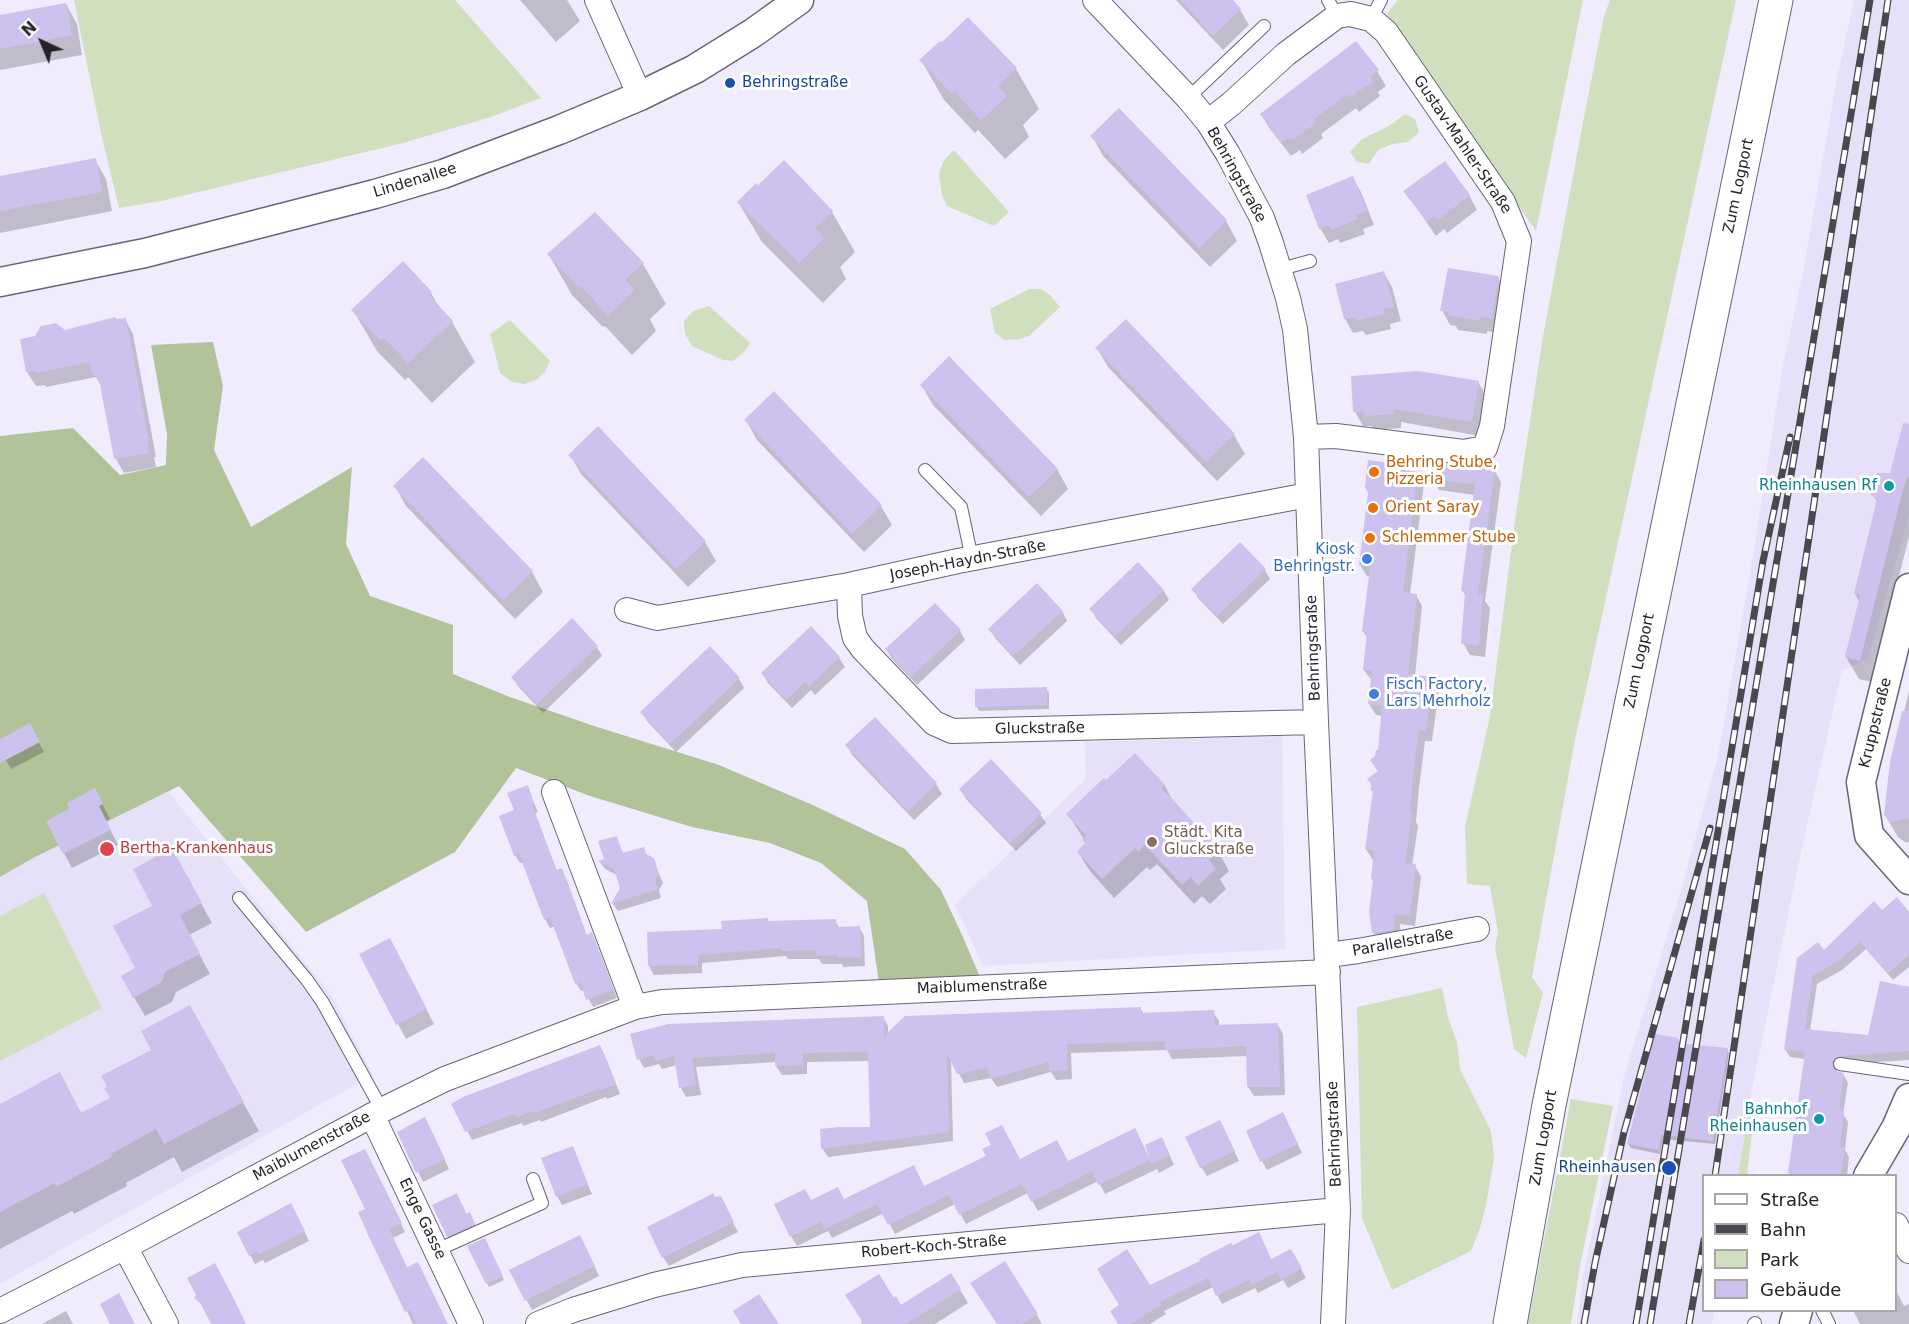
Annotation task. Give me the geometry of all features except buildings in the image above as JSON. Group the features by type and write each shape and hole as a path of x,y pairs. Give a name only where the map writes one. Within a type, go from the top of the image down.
{"main road":[{"name":"Zum Logport","path":"1510,1324 1549,1105 1776,0"}],"street":[{"path":"597,0 640,96"},
{"name":"Lindenallee","path":"0,282 145,252 387,191 442,174 559,130 640,96 715,58 799,0"},
{"name":"Behringstraße","path":"1095,0 1188,98 1208,122 1228,154 1262,218 1281,269 1295,329 1306,437 1338,1210 1333,1324"},
{"name":"Gustav-Mahler-Straße","path":"1208,122 1286,54 1333,8 1350,14 1376,10 1386,32 1503,202 1519,241 1492,426 1485,448 1463,452 1335,436 1306,437"},
{"name":"Joseph-Haydn-Straße","path":"627,610 657,618 849,585 972,559 1308,495"},
{"name":"Gluckstraße","path":"849,585 850,616 855,638 862,649 934,723 952,731 1316,722"},
{"name":"Kruppstraße","path":"1909,588 1861,782 1869,836 1909,880"},
{"path":"554,792 635,1007"},
{"name":"Parallelstraße","path":"1328,963 1358,951 1477,929"},
{"name":"Maiblumenstraße","path":"0,1311 445,1078 635,1007 662,1002 1328,963"},
{"path":"1869,1174 1896,1128 1909,1098"},
{"name":"Enge Gasse","path":"377,1112 471,1324"},
{"name":"Robert-Koch-Straße","path":"538,1324 573,1310 654,1285 742,1265 1338,1210"},
{"path":"1897,1227 1909,1251"},
{"path":"125,1247 166,1324"}],"lane":[{"path":"1188,98 1264,26"},
{"path":"1281,269 1310,261"},
{"path":"926,470 961,507 972,559"},
{"path":"239,898 307,980 323,1003 377,1112"},
{"path":"1840,1064 1909,1074"},
{"path":"437,1250 542,1203 532,1179"}],"shaded area":[{"path":"1854,0 1909,0 1909,516 1868,659 1842,671 1800,856 1752,1089 1738,1174 1702,1174 1702,1312 1714,1312 1712,1324 1577,1324 1583,1277 1625,1073 1679,897 1718,756 1782,371 1804,267 1837,78"},
{"name":"Bertha-Krankenhaus","path":"60,656 332,996 373,1075 0,1284 0,703"},
{"name":"Städt. Kita Gluckstraße","path":"1282,736 1285,949 983,966 955,905 1086,779 1085,742"}],"green space":[{"path":"74,0 455,0 541,98 491,117 403,143 161,201 119,208"},
{"path":"1398,0 1583,0 1536,231 1387,14"},
{"path":"1610,0 1736,0 1575,740 1532,977 1543,993 1526,1058 1514,1049 1495,947 1498,932 1490,886 1467,884 1465,827 1490,716 1515,520 1542,342 1604,16"},
{"path":"1405,114 1415,119 1419,132 1408,142 1392,144 1378,150 1369,164 1357,162 1350,152 1362,139 1389,126"},
{"path":"954,150 1009,212 994,226 947,206 942,195 939,176 945,159"},
{"path":"1029,289 1041,289 1050,295 1060,307 1029,336 1005,340 995,333 990,309"},
{"path":"709,306 750,343 745,351 733,361 723,360 692,346 685,334 684,321 693,311"},
{"path":"510,320 550,361 545,372 536,380 524,384 512,382 500,373 490,334"},
{"path":"213,342 223,386 214,450 251,527 352,467 346,544 370,596 453,625 453,674 510,697 594,726 719,765 815,806 905,849 941,890 980,977 879,983 867,901 821,863 770,843 692,827 590,796 516,768 455,852 306,932 179,786 33,858 0,877 0,436 73,428 120,475 166,465 167,434 151,345"},
{"path":"44,893 102,1008 0,1061 0,916"},
{"path":"1442,988 1449,1021 1457,1042 1460,1069 1491,1131 1494,1158 1486,1205 1471,1251 1392,1290 1362,1218 1357,1007"},
{"path":"1571,1099 1613,1106 1580,1266 1571,1324 1528,1324"},
{"path":"1748,1116 1754,1117 1747,1174 1738,1174"}],"railway":[{"path":"1650,1324 1870,0"},
{"path":"1715,1174 1888,0"},
{"path":"1636,1324 1763,561 1790,437"},
{"path":"1584,1324 1624,1132 1710,828"},
{"path":"1689,1324 1702,1251"}],"place":[{"name":"Behringstraße","path":"730,83"},
{"name":"Behring Stube, Pizzeria","path":"1374,472"},
{"name":"Rheinhausen Rf","path":"1889,486"},
{"name":"Orient Saray","path":"1373,508"},
{"name":"Schlemmer Stube","path":"1370,538"},
{"name":"Kiosk Behringstr.","path":"1367,559"},
{"name":"Fisch Factory, Lars Mehrholz","path":"1374,694"},
{"name":"Städt. Kita Gluckstraße","path":"1152,842"},
{"name":"Bertha-Krankenhaus","path":"107,849"},
{"name":"Bahnhof Rheinhausen","path":"1819,1119"},
{"name":"Rheinhausen","path":"1669,1168"}]}
